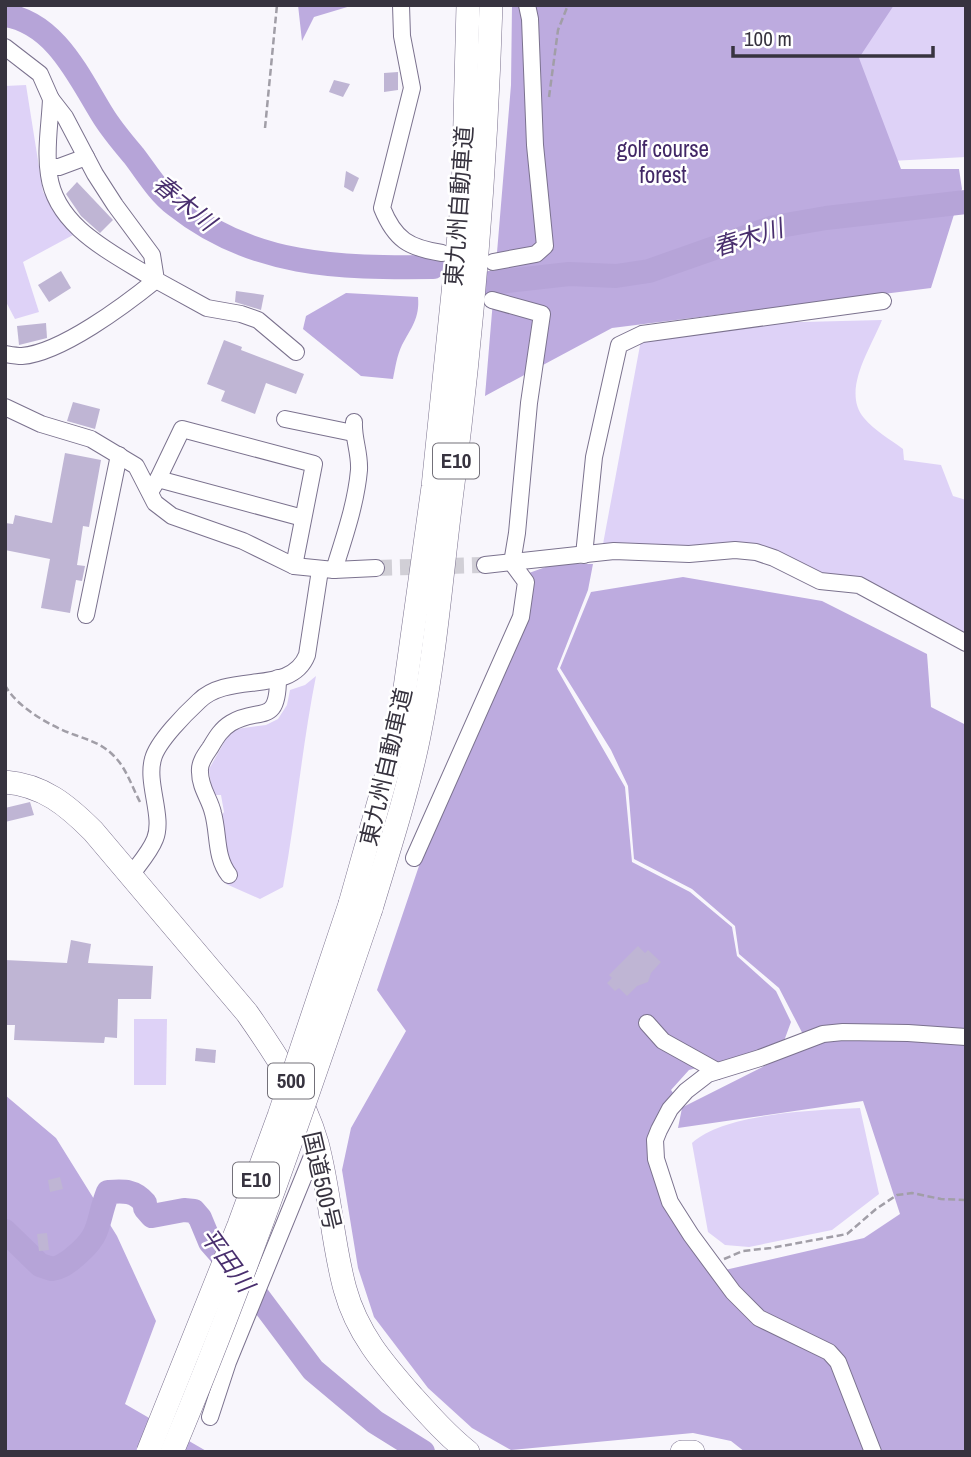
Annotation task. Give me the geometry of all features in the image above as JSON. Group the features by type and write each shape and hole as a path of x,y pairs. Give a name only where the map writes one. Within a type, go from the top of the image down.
{"highway":[{"name":"東九州自動車道","path":"172,1452 281,1174 361,906 399,731 433,487 463,196 468,5"},
{"name":"東九州自動車道","path":"148,1452 402,807 419,735 438,615 464,396 482,200 491,5"},
{"name":"国道500号","path":"5,782 43,790 65,805 93,831 259,1030 297,1093 317,1144 345,1289 356,1321 372,1350 438,1425 468,1452"},
{"path":"682,1452 693,1452"}],"street":[{"path":"401,5 402,36 412,88 382,208 388,224 402,241 417,248 442,253"},
{"path":"493,261 536,254 545,246 527,5"},
{"path":"5,47 40,74 51,99 65,117 115,205 152,255 156,280"},
{"path":"51,99 48,167 56,203 77,228 156,280 207,308 258,320 296,352"},
{"path":"48,167 59,167 86,157"},
{"path":"111,252 127,250 135,244 137,234"},
{"path":"5,354 19,357 42,352 111,315 156,280"},
{"path":"414,858 521,617 526,582 512,563 529,403 542,314 492,300"},
{"path":"584,555 594,457 620,345 642,334 883,301"},
{"path":"5,407 41,424 91,439 119,455 154,485 303,518"},
{"path":"131,875 156,838 151,767 154,755 164,741 198,702 212,691 222,686 291,675 302,665 307,655 327,570 345,535 359,472 359,451 354,428 285,419"},
{"path":"294,566 314,464 182,429 154,485 155,503 166,513 243,541 294,566 327,570 376,568"},
{"path":"86,615 119,455"},
{"path":"485,565 614,551 689,554 736,550 765,554 826,583 859,585 966,643"},
{"path":"229,875 219,856 214,815 200,774 201,763 225,728 240,719 261,715 275,705 278,678"},
{"path":"647,1023 663,1041 717,1071"},
{"path":"873,1452 838,1362 829,1353 758,1318 733,1293 670,1202 655,1150 659,1130 670,1109 702,1079 717,1071 823,1034 908,1032 966,1037"},
{"path":"211,1417 228,1362 317,1144"}],"path":[{"path":"265,128 277,5"},
{"path":"548,106 558,30 568,5"},
{"path":"5,685 24,708 89,739 112,754 125,772 150,821 156,823"},
{"path":"713,1264 743,1251 847,1234 897,1195 912,1193 941,1199 966,1200"}],"shaded area":[{"path":"851,5 966,5 966,157 853,163"},
{"path":"26,85 43,192 73,235 23,262 39,312 15,319 5,300 5,86"},
{"path":"882,320 860,369 856,395 858,407 873,427 903,449 904,460 941,465 953,496 966,500 966,636 809,570 768,547 748,543 667,549 603,544 641,340 759,323"},
{"path":"316,676 283,887 260,899 226,884 233,874 221,816 224,812 221,795 212,795 209,769 226,739 236,729 266,725 278,719 287,705 290,690 305,685"},
{"path":"134,1019 167,1019 166,1085 134,1085"},
{"path":"860,1108 879,1194 832,1230 749,1247 725,1245 708,1232 692,1143 707,1133 748,1119 796,1112"}],"green space":[{"path":"298,5 354,5 314,17 302,41"},
{"name":"golf course forest","path":"512,5 894,5 859,58 901,169 959,169 962,189 931,288 612,328 485,396 511,85"},
{"path":"346,293 418,297 416,317 400,349 393,379 361,376 303,329 306,316"},
{"path":"554,564 593,564 588,590 557,669 625,787 632,862 690,892 732,927 737,956 776,991 791,1022 784,1041 746,1055 689,1070 671,1090 683,1107 808,1044 779,988 739,954 735,926 692,889 634,859 628,786 611,750 560,668 591,592 683,577 822,601 927,654 931,707 966,725 966,1452 745,1452 731,1441 693,1433 511,1450 472,1428 428,1388 374,1317 358,1268 342,1170 351,1128 406,1031 377,990 421,860 512,625 529,573","holes":["863,1101 900,1214 864,1238 712,1273 680,1228 654,1141 659,1116 682,1108 678,1128"]},
{"path":"5,1095 56,1138 117,1236 156,1321 125,1404 208,1452 5,1452"}],"building":[{"path":"398,72 398,90 384,92 384,73"},
{"path":"334,80 350,84 343,97 329,92"},
{"path":"346,171 359,178 353,192 344,187"},
{"path":"77,182 113,220 100,233 81,216 66,194"},
{"path":"61,271 71,288 49,302 38,285"},
{"path":"236,291 264,295 261,310 235,302"},
{"path":"46,323 47,338 19,345 17,326"},
{"path":"224,340 242,347 241,350 304,374 296,394 266,383 255,414 221,401 225,391 207,384"},
{"path":"73,402 100,409 95,429 67,421"},
{"path":"65,453 101,460 89,527 83,526 77,565 85,566 82,581 76,580 70,613 41,608 50,559 5,550 5,523 13,524 15,515 52,523"},
{"path":"30,802 34,815 5,822 5,808"},
{"path":"71,940 91,944 88,963 153,966 151,999 118,999 117,1038 105,1037 104,1043 14,1040 15,1025 5,1025 5,960 67,963"},
{"path":"638,946 645,953 648,950 661,962 651,973 648,982 637,986 627,996 619,988 615,991 607,983 612,978 609,975"},
{"path":"196,1048 216,1050 215,1063 195,1061"},
{"path":"60,1177 63,1189 50,1192 48,1180"},
{"path":"47,1233 49,1250 39,1251 37,1234"}],"waterway":[{"name":"春木川","path":"5,15 38,28 51,40 74,68 109,125 158,188 175,205 205,226 235,241 298,260 364,266 433,267"},
{"name":"春木川","path":"490,283 569,274 616,276 649,271 774,227 826,218 966,202"},
{"name":"平田川","path":"5,1231 40,1265 52,1269 72,1259 89,1242 97,1228 108,1192 124,1192 137,1196 145,1203 145,1208 152,1216 184,1210 194,1211 200,1218 210,1242 259,1298 313,1370 375,1422 423,1452"}],"tunnel":[{"path":"376,568 485,565"}]}
